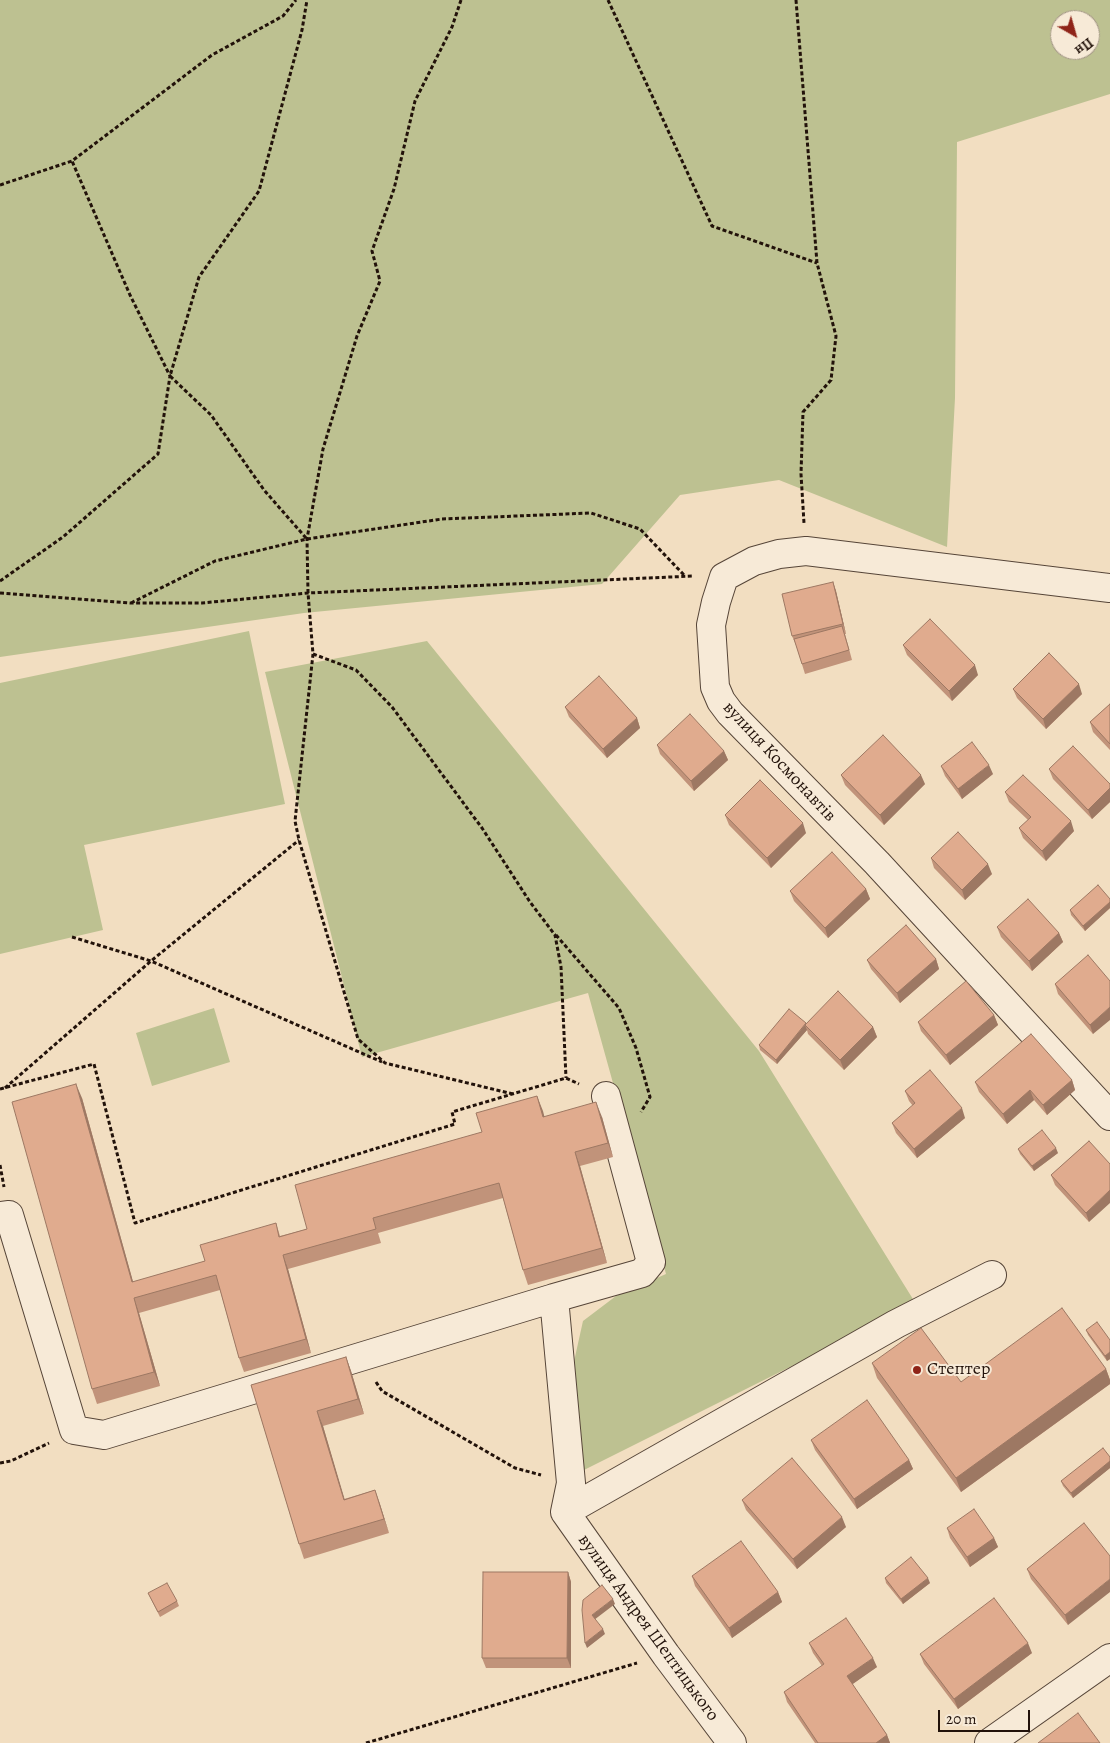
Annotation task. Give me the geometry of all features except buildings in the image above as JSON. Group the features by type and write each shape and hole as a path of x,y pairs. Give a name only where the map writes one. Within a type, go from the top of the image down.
{"street":[{"path":"724,577 754,561 779,554 806,551 1110,588"},
{"name":"вулиця Космонавтів","path":"724,577 711,625 715,687 721,701 730,713 877,864 1110,1116"},
{"path":"0,1216 9,1215 74,1430 104,1435 642,1273 651,1262 606,1096"},
{"path":"565,1512 896,1324 992,1275"},
{"path":"554,1298 571,1483 565,1512"},
{"name":"вулиця Андрея Шептицького","path":"565,1512 666,1655 732,1743"},
{"path":"989,1743 1110,1658"}],"path":[{"path":"0,185 72,161 212,55 283,16 296,0"},
{"path":"0,582 63,537 158,454 170,376 200,278 260,192 302,30 307,0"},
{"path":"385,1063 358,1039 295,821 313,654 308,593 307,539 323,449 356,336 380,281 372,251 394,189 415,101 452,26 461,0"},
{"path":"608,0 712,226 818,263"},
{"path":"796,0 818,263 836,336 831,380 803,412 801,474 806,551"},
{"path":"72,161 130,295 170,376 211,415 264,490 307,539"},
{"path":"130,603 215,561 307,539 442,519 591,513 640,529 684,576"},
{"path":"0,593 130,603 202,603 308,593 684,576 724,577"},
{"path":"313,654 356,670 392,707 482,828 530,902 555,935 619,1008 636,1048 650,1097 639,1117 615,1126"},
{"path":"2,1089 151,961 299,840"},
{"path":"555,935 561,967 566,1078"},
{"path":"72,937 151,961 385,1063 513,1094"},
{"path":"2,1089 94,1064 135,1223 455,1124 452,1112 566,1078 606,1096"},
{"path":"360,1358 382,1391 515,1468 571,1483"},
{"path":"0,1462 11,1461 74,1430"},
{"path":"366,1743 666,1655"}],"green space":[{"path":"0,0 1110,0 1110,94 957,142 955,398 947,547 779,480 680,495 602,584 304,613 0,657"},
{"path":"249,631 285,804 84,845 103,930 0,954 0,683"},
{"path":"427,641 759,1051 916,1304 576,1474 569,1384 583,1321 616,1296 666,1274 588,993 362,1057 265,672"},
{"path":"214,1008 230,1062 152,1086 136,1033"}],"place":[{"name":"Стептер","path":"917,1370"}]}
